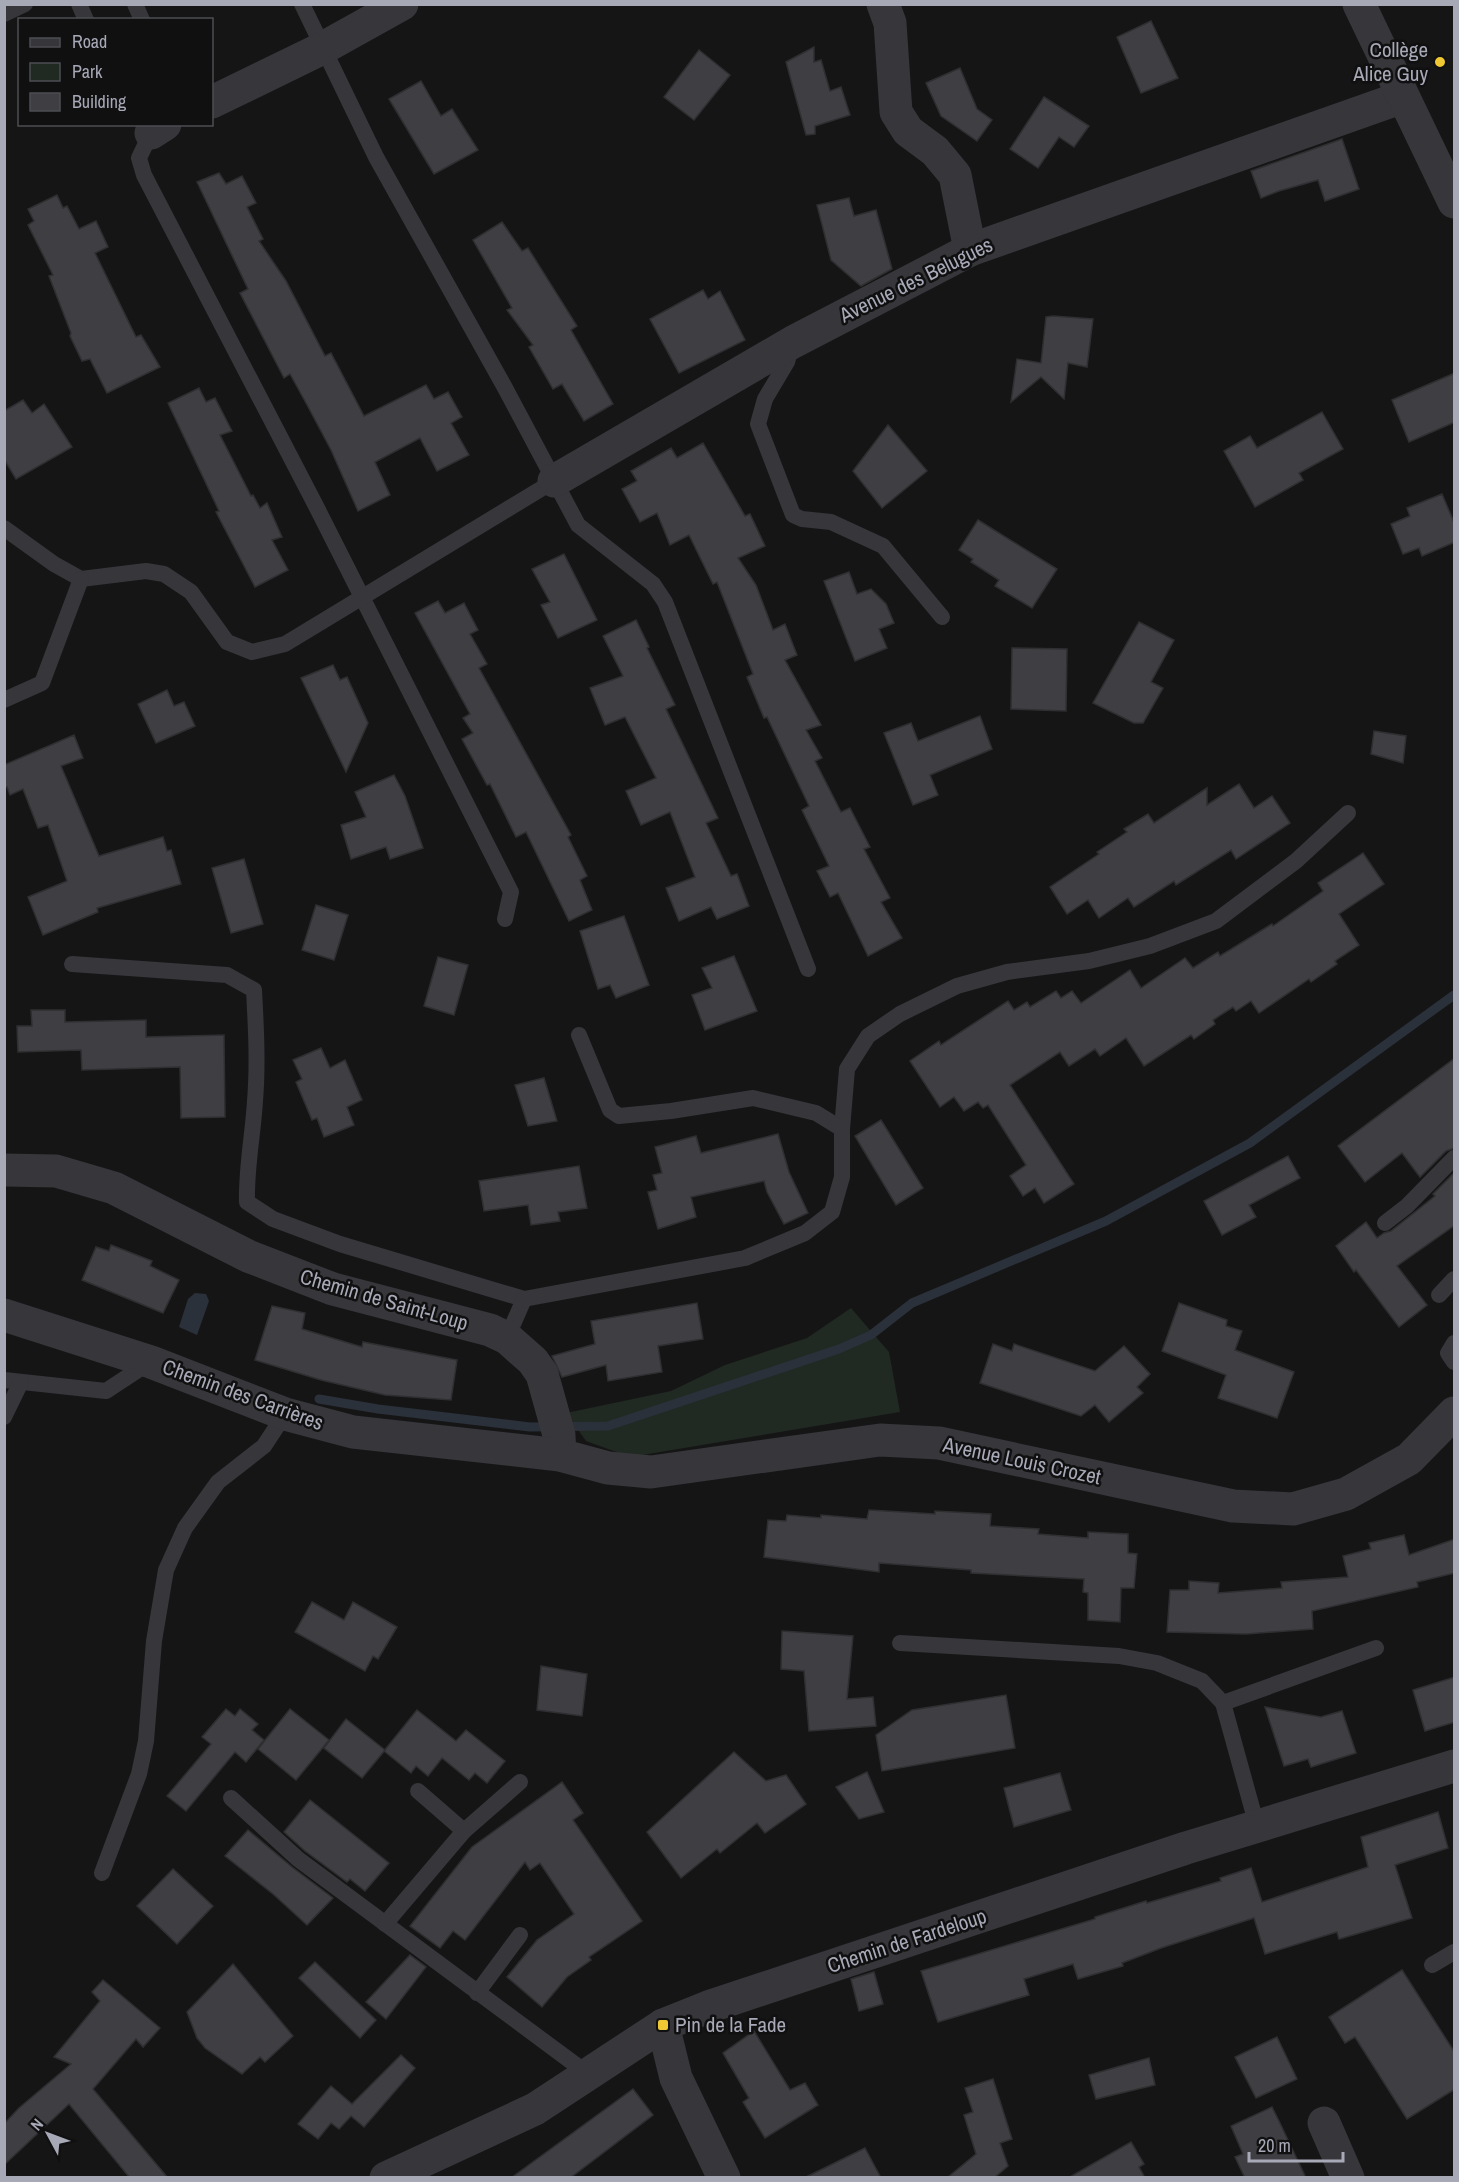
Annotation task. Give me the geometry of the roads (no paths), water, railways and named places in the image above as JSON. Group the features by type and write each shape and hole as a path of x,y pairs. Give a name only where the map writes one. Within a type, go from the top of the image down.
{"street":[{"path":"213,102 323,48 402,4"},
{"path":"883,4 890,22 896,112 908,131 935,151 955,175 970,250"},
{"path":"1359,4 1455,202"},
{"path":"1383,4 1455,164"},
{"name":"Avenue des Belugues","path":"554,481 793,342 970,250 1403,97"},
{"name":"Chemin de Saint-Loup","path":"4,1170 56,1171 114,1188 248,1256 333,1289 490,1330 507,1338 533,1361 542,1374 557,1434"},
{"name":"Chemin des Carrières","path":"4,1315 151,1362 285,1414 353,1432 557,1434"},
{"name":"Avenue Louis Crozet","path":"557,1434 608,1468 651,1472 880,1440 939,1443 1233,1506 1293,1509 1346,1494 1409,1459 1455,1413"},
{"name":"Chemin de Fardeloup","path":"386,2178 535,2109 663,2025 708,2007 1257,1826 1455,1766"},
{"path":"663,2025 676,2078 724,2178"},
{"path":"1324,2123 1348,2178"}],"lane":[{"path":"4,14 25,4"},
{"path":"79,4 85,18"},
{"path":"135,4 141,18"},
{"path":"302,4 376,157 578,525 653,584 665,602 808,969"},
{"path":"158,129 139,158 144,175 316,506 511,892 505,919"},
{"path":"793,342 787,362 765,399 758,424 793,515 802,519 831,522 883,546 942,617"},
{"path":"4,528 54,564 81,579 146,571 164,574 191,592 227,642 252,652 285,644 554,481"},
{"path":"4,700 42,683 81,579"},
{"path":"72,964 227,975 254,990 255,1100 247,1203 273,1219 340,1244 524,1299 745,1258 805,1233 832,1212 842,1178 842,1129 847,1069 868,1036 900,1014 957,986 1007,972 1089,961 1150,946 1216,921 1296,861 1348,813"},
{"path":"579,1035 609,1110 619,1116 671,1111 753,1098 816,1113 842,1129"},
{"path":"1385,1223 1407,1206 1455,1158"},
{"path":"1439,1295 1455,1278"},
{"path":"507,1338 524,1299"},
{"path":"1455,1343 1448,1353 1455,1362"},
{"path":"4,1416 13,1381 106,1391 151,1362"},
{"path":"102,1873 139,1774 147,1741 154,1641 166,1570 184,1528 218,1482 264,1446 285,1414"},
{"path":"900,1643 1119,1656 1157,1663 1202,1681 1223,1702 1257,1826"},
{"path":"1223,1702 1376,1648"},
{"path":"385,1924 464,1831 520,1782"},
{"path":"418,1791 464,1831"},
{"path":"231,1798 298,1859 580,2068 586,2076"},
{"path":"477,1993 520,1935"},
{"path":"1432,1965 1455,1953"}],"waterway":[{"path":"319,1399 378,1409 530,1427 608,1426 839,1349 871,1335 912,1303 1106,1221 1250,1143 1454,995"}],"place":[{"name":"Collège Alice Guy","path":"1440,62"},
{"name":"Pin de la Fade","path":"663,2025"}]}
